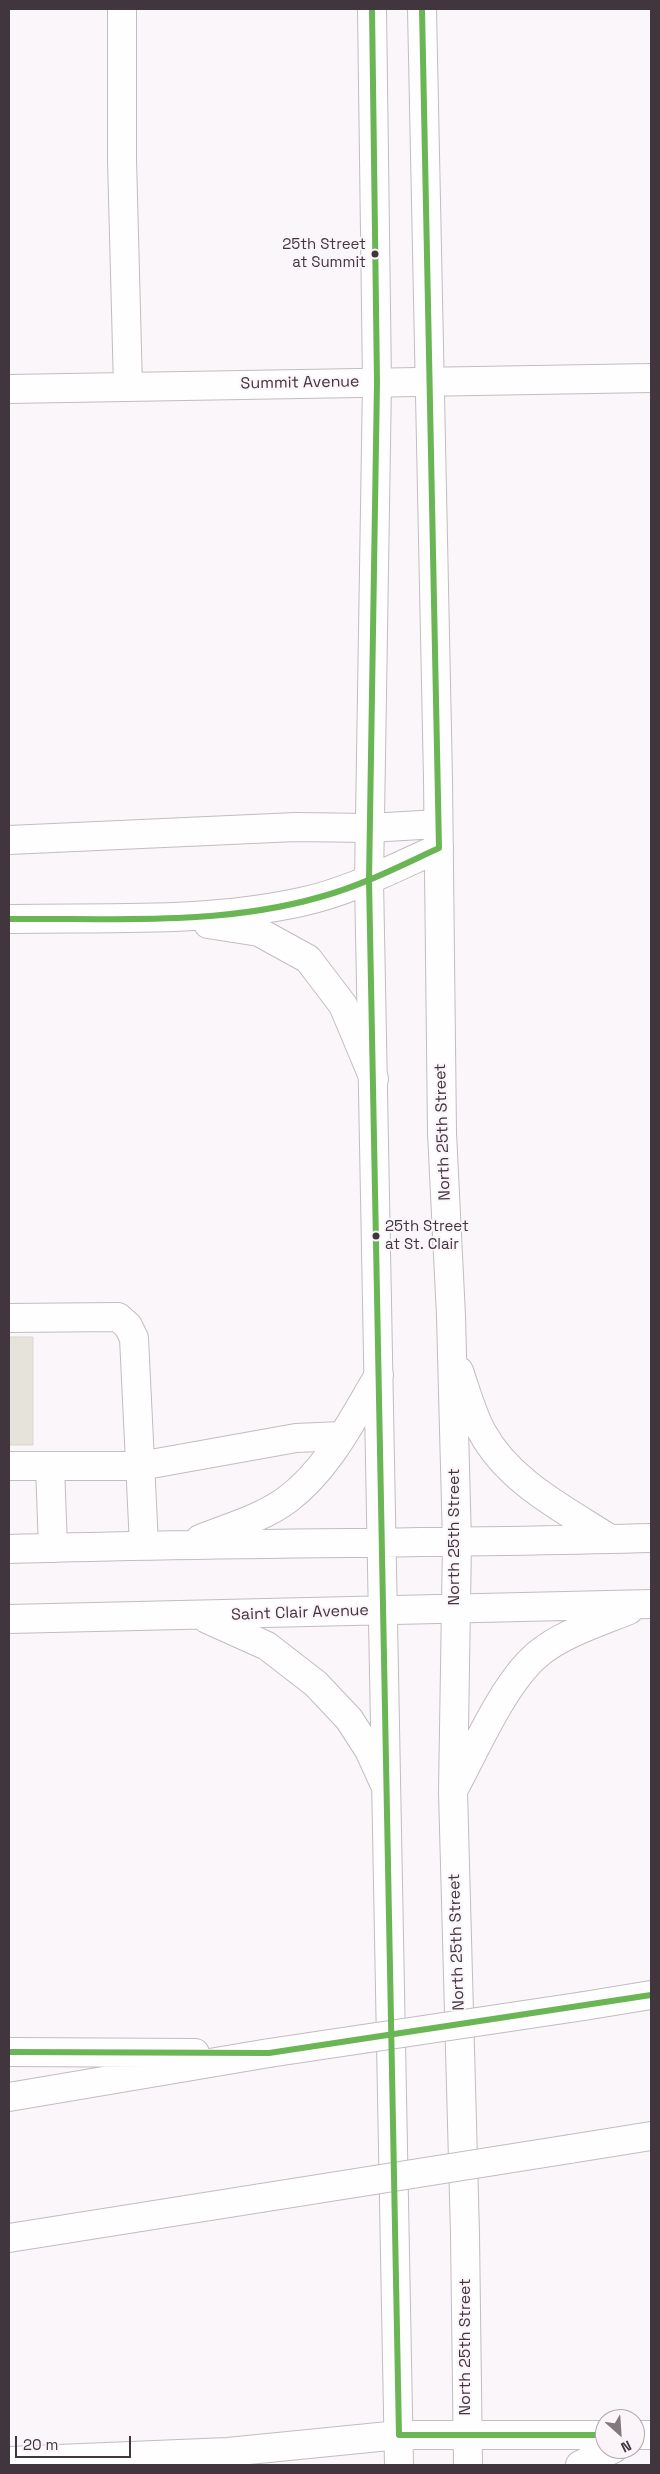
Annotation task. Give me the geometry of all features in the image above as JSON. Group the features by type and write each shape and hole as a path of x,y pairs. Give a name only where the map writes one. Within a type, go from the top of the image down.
{"main road":[{"path":"122,9 122,160 128,387"},
{"path":"372,9 377,382 369,880 381,1541 388,1791 399,2465"},
{"name":"North 25th Street","path":"422,9 431,381 442,1133 457,1543 453,1791 465,2234 468,2465"},
{"name":"Summit Avenue","path":"9,389 651,378"},
{"path":"9,840 296,827 369,828 438,836"},
{"path":"9,919 172,919 302,902 369,880 438,836"},
{"path":"172,919 260,932 308,959 343,1005 374,1079"},
{"path":"9,1318 118,1317 128,1326 134,1338 144,1545"},
{"path":"451,1352 481,1431 496,1453 526,1484 610,1539"},
{"path":"183,1545 258,1517 288,1499 334,1450 379,1375"},
{"path":"9,1466 140,1466 296,1438 342,1436"},
{"path":"50,1466 53,1548"},
{"path":"9,1549 144,1545 381,1541 457,1543 651,1538"},
{"path":"453,1791 514,1679 537,1654 578,1631 648,1604"},
{"name":"Saint Clair Avenue","path":"9,1619 201,1616 648,1604"},
{"path":"201,1616 267,1646 316,1684 349,1719 369,1750 388,1791"},
{"path":"9,2097 269,2053 651,1996"},
{"path":"9,2052 269,2053"},
{"path":"9,2238 651,2136"},
{"path":"9,2461 228,2452 399,2435 595,2435"},
{"path":"197,2453 250,2465"},
{"path":"580,2465 595,2458"}],"building":[{"path":"9,1337 33,1337 33,1445 9,1445"}],"transit line":[{"path":"372,9 377,382 369,880 399,2435 595,2435"},
{"path":"9,919 126,919 244,913 320,897 380,875 439,848 422,9"},
{"path":"9,2052 269,2053 651,1995"}],"place":[{"name":"25th Street at Summit","path":"375,254"},
{"name":"25th Street at St. Clair","path":"376,1236"}]}
